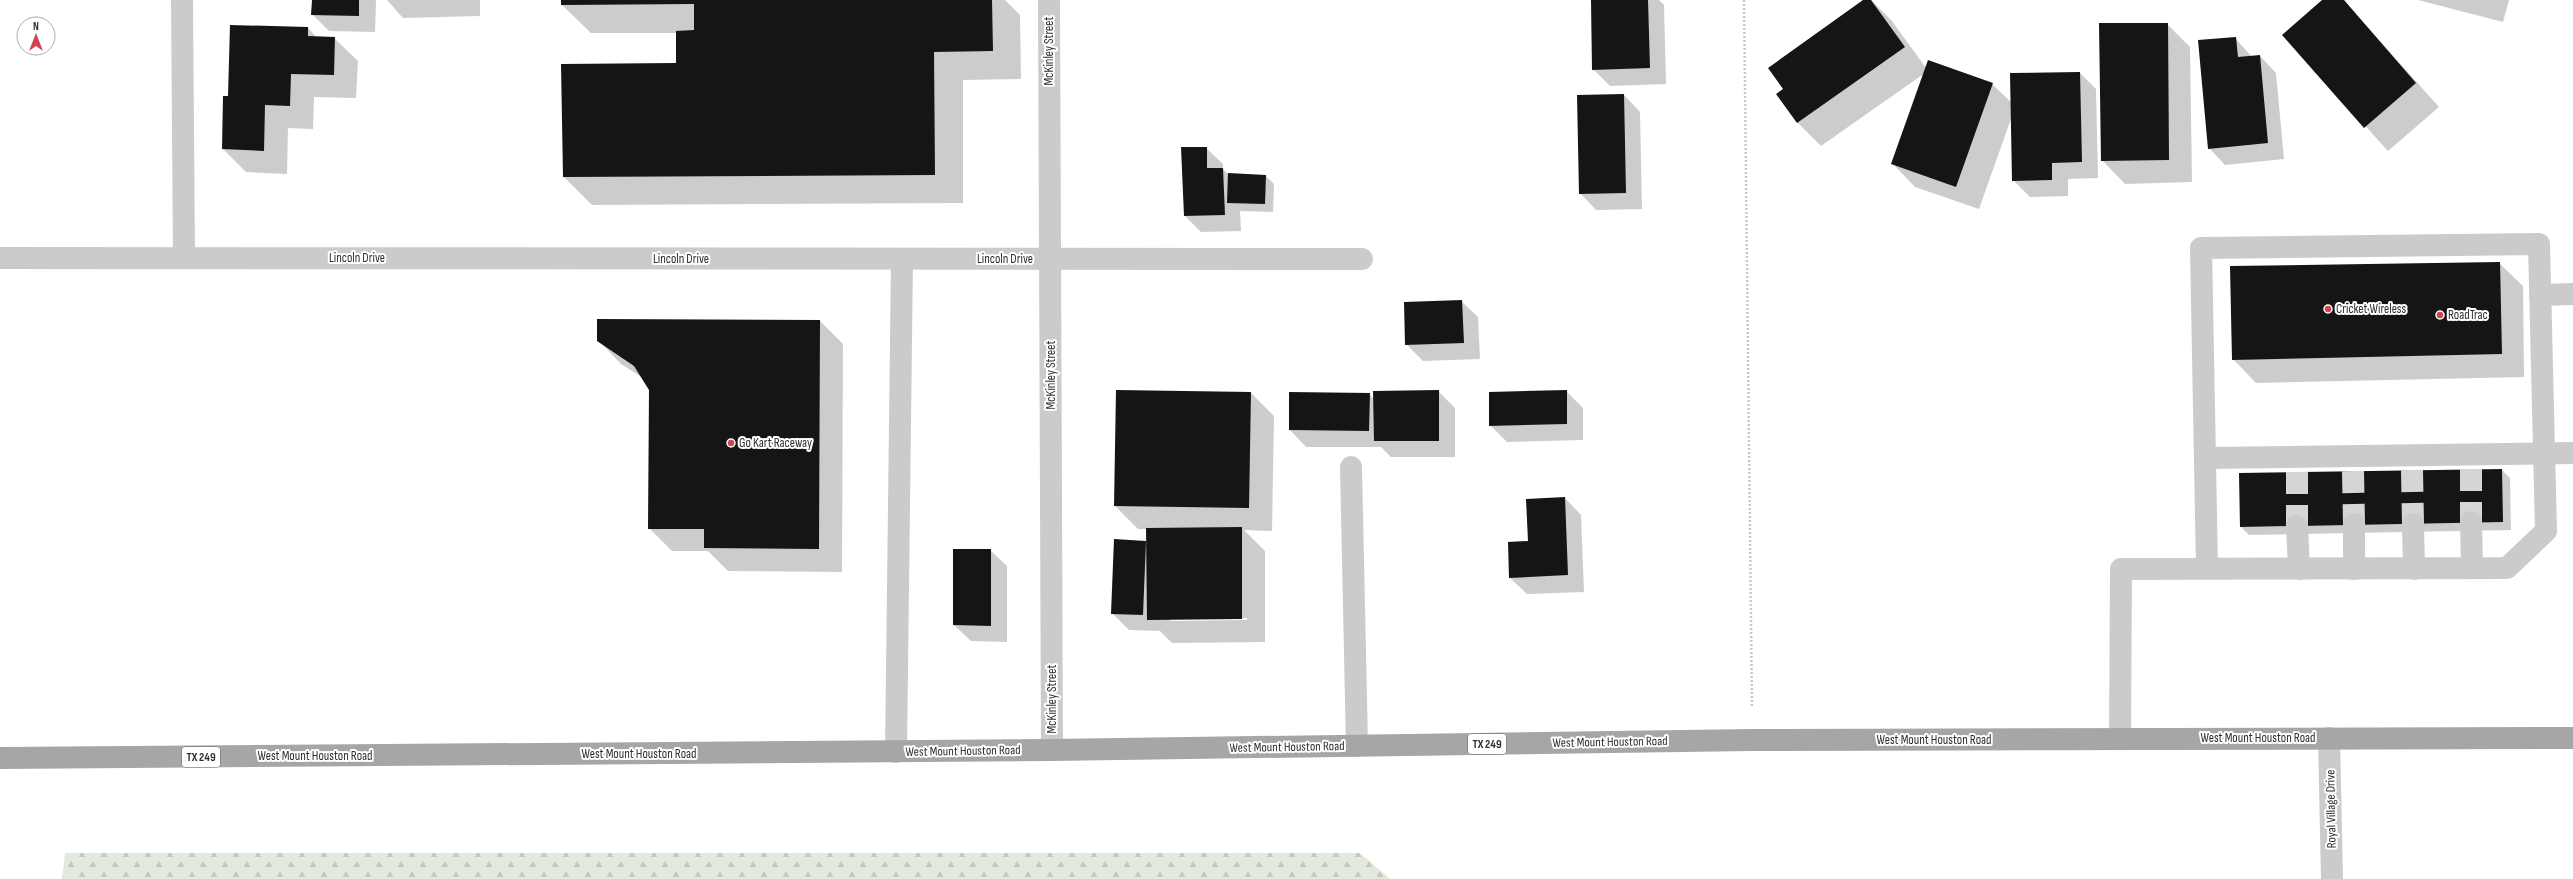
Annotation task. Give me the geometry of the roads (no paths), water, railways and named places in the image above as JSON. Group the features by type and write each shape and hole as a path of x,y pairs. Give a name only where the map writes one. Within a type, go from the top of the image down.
{"main road":[{"name":"West Mount Houston Road","path":"0,758 896,752 1752,740 2573,738"}],"street":[{"path":"182,0 184,258"},
{"name":"McKinley Street","path":"1049,0 1052,750"},
{"path":"2120,739 2121,569 2207,569 2299,569 2354,569 2414,569 2507,568 2546,531 2539,244 2201,248 2207,569"},
{"name":"Lincoln Drive","path":"0,258 1362,259"},
{"path":"896,752 902,259"},
{"path":"2540,295 2573,294"},
{"path":"2206,458 2298,464 2353,464 2472,461 2544,453 2573,452"},
{"path":"1351,467 1357,746"},
{"path":"2471,522 2472,568"},
{"path":"2354,524 2354,569"},
{"path":"2412,524 2414,569"},
{"path":"2298,526 2299,569"},
{"name":"Royal Village Drive","path":"2329,738 2332,879"}],"tunnel":[{"path":"2471,469 2471,522"},
{"path":"2412,470 2413,524"},
{"path":"2353,471 2354,524"},
{"path":"2297,472 2297,526"}],"place":[{"name":"Cricket Wireless","path":"2328,309"},
{"name":"RoadTrac","path":"2440,315"},
{"name":"Go Kart Raceway","path":"731,443"}]}
